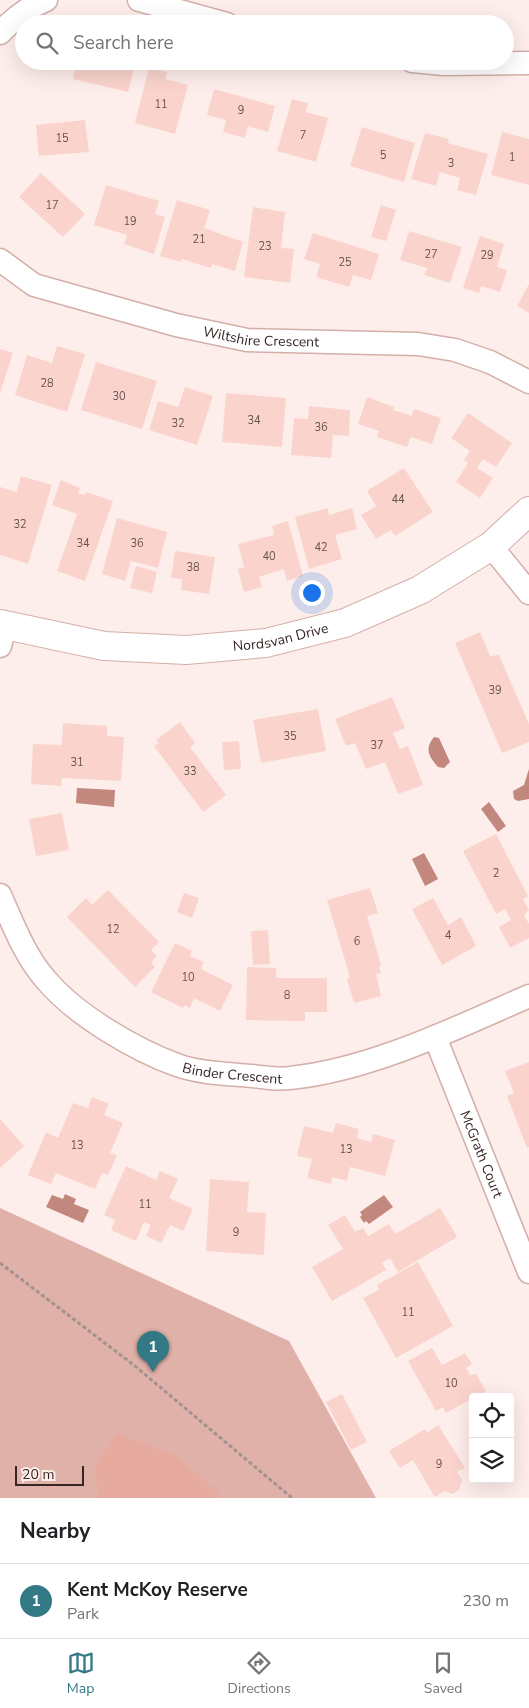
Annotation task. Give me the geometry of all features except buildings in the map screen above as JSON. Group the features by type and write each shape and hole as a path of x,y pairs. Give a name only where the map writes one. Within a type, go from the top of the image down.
{"street":[{"path":"20,15 36,4 46,0"},
{"path":"139,0 194,15"},
{"path":"0,33 15,19"},
{"path":"514,63 529,63"},
{"name":"Wiltshire Crescent","path":"0,260 34,285 176,325 247,340 427,345 455,350 481,359 529,382"},
{"name":"Nordsvan Drive","path":"2,632 104,646 186,650 266,643 345,623 420,590 491,546 529,511"},
{"path":"491,546 529,593"},
{"name":"Binder Crescent","path":"0,895 20,942 46,981 82,1012 134,1047 178,1065 234,1075 288,1079 328,1072 435,1037 529,996"},
{"name":"McGrath Court","path":"435,1037 529,1272"}],"path":[{"path":"0,1264 135,1366 292,1498"}],"shaded area":[{"path":"434,737 439,738 450,762 444,768 438,767 429,753 429,745"},
{"path":"529,769 529,799 518,801 514,799 513,791 524,785"},
{"path":"77,788 115,790 114,807 76,803"},
{"path":"489,802 506,826 498,832 481,809"},
{"path":"424,853 438,879 425,886 412,859"},
{"path":"65,1194 76,1199 74,1204 89,1210 83,1223 46,1207 52,1195 63,1199"},
{"path":"384,1195 393,1207 369,1224 366,1221 364,1223 360,1217 362,1215 360,1212"},
{"path":"0,1208 289,1341 376,1498 0,1498"},
{"path":"117,1433 175,1455 218,1492 221,1498 98,1498 95,1466"}],"place":[{"name":"Kent McKoy Reserve","path":"153,1372"}]}
